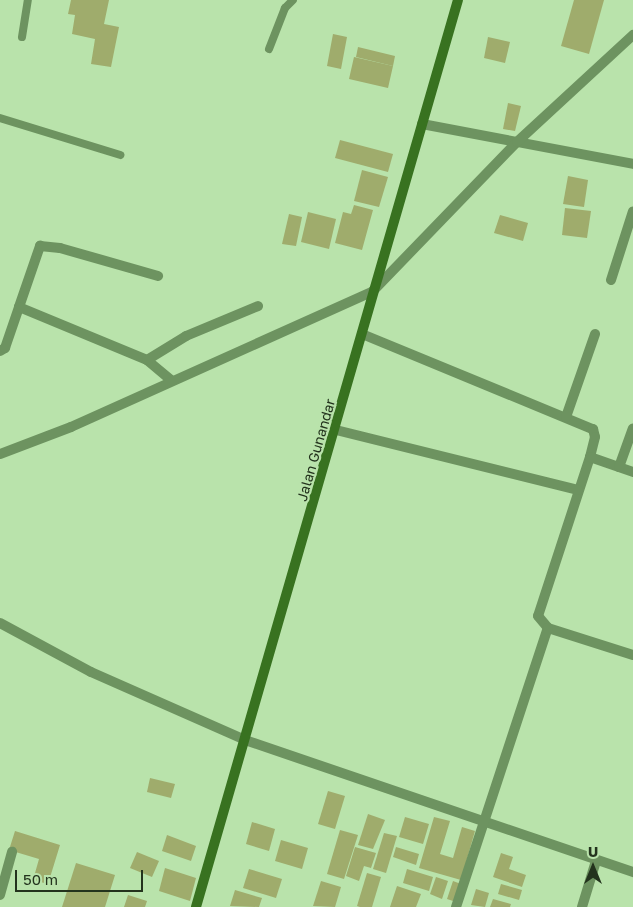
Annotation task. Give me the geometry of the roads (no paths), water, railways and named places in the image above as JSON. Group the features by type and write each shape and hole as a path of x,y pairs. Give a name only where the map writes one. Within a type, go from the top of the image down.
{"main road":[{"name":"Jalan Gunandar","path":"196,907 336,430 372,292 458,0"}],"street":[{"path":"0,454 71,427 171,380 372,292 517,142 633,35"},
{"path":"422,124 633,164"},
{"path":"611,280 633,211"},
{"path":"0,351 5,348 40,246 60,248 158,276"},
{"path":"147,360 194,333 258,306"},
{"path":"19,307 147,360 171,380"},
{"path":"362,334 593,429 596,437 590,457 539,606 540,622 548,628 633,655"},
{"path":"566,417 595,334"},
{"path":"619,467 633,428"},
{"path":"336,430 578,490"},
{"path":"590,457 633,472"},
{"path":"0,623 91,672 245,740 484,824 633,872"},
{"path":"456,907 548,628"},
{"path":"0,894 12,852"},
{"path":"582,907 596,861"}],"lane":[{"path":"22,37 28,0"},
{"path":"269,49 285,8 293,0"},
{"path":"0,118 120,155"}]}
